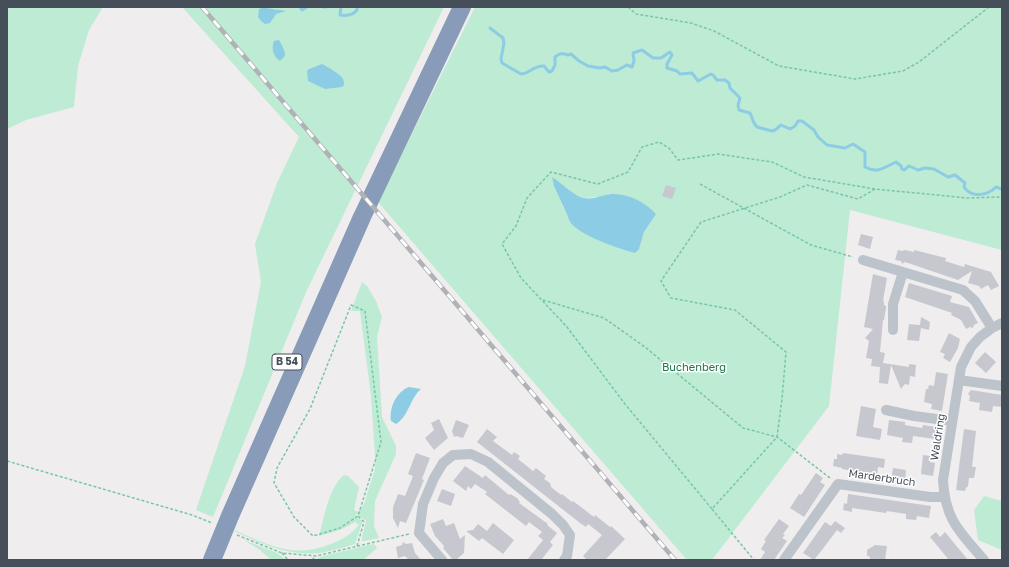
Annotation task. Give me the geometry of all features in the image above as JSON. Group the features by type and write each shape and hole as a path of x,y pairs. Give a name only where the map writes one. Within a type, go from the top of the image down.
{"highway":[{"name":"B 54","path":"209,556 357,214 451,7"},
{"name":"B 54","path":"376,174 462,7"}],"street":[{"path":"863,260 963,290 975,301 992,328"},
{"path":"893,330 893,304 903,272"},
{"name":"Waldring","path":"984,560 958,530 948,513 944,496 943,480 961,367 971,347 980,337 1002,323"},
{"path":"959,380 1002,386"},
{"path":"886,410 914,416 952,421"},
{"path":"442,560 419,532 423,504 434,478 443,463 453,455 470,454 488,462 552,514 563,525 570,535 567,556 564,560"},
{"name":"Marderbruch","path":"784,560 838,484 930,497 944,496"}],"path":[{"path":"628,7 636,14 691,22 714,31 779,66 855,79 903,71 919,62 989,7"},
{"path":"754,560 625,404 567,327 521,278 502,244 516,226 527,198 551,172 598,184 628,172 642,147 659,142 670,148 678,160 718,154 772,162 804,177 875,189 968,198 1002,197"},
{"path":"700,184 811,245 863,260"},
{"path":"712,509 777,437 786,352 734,310 671,298 661,281 701,222 780,197 807,185 858,199 875,189"},
{"path":"542,300 604,318 645,347 743,428 777,437 838,484"},
{"path":"351,305 365,311 381,442 358,516 340,528 313,536 294,517 274,483 277,468 310,409 351,305"},
{"path":"7,461 192,515"},
{"path":"357,546 364,522 358,516"},
{"path":"288,560 282,553 316,556 419,532"},
{"path":"312,560 316,556"}],"green space":[{"path":"7,7 103,7 89,30 78,66 74,107 26,120 7,129"},
{"path":"182,7 444,7 307,290 213,517 196,510 245,366 261,282 255,244 277,183 299,137"},
{"name":"Buchenberg","path":"475,7 1002,7 1002,250 850,210 829,406 712,560 687,560 378,202","holes":["552,178 581,198 600,197 610,194 656,214 644,232 639,249 586,234 572,224 569,221 562,205"]},
{"path":"362,282 367,286 376,301 382,317 377,337 382,417 396,446 396,454 375,501 374,526 379,538 362,541 366,521 357,514 355,516 362,521 362,523 355,544 325,552 290,552 256,541 234,531 269,545 303,551 337,542 349,535 359,525 355,522 329,534 319,536 328,503 334,487 339,480 344,475 348,476 359,487 354,510 358,512 364,504 375,469 371,396 360,311 351,311"},
{"path":"984,496 1002,501 1002,550 978,540 974,510"},
{"path":"244,540 277,553 286,560 271,560 260,550"},
{"path":"374,544 377,548 363,560 314,560 323,556"}],"water":[{"path":"264,7 286,11 276,14 270,23 265,24 258,17 259,9"},
{"path":"279,40 285,56 280,61 274,55 273,50 274,41"},
{"path":"322,64 342,77 344,80 344,85 342,87 325,89 308,81 307,71"},
{"path":"552,177 572,192 583,198 594,198 611,194 623,195 642,202 652,210 656,214 644,232 639,249 635,253 618,248 597,240 577,229 571,223 554,186"},
{"path":"409,387 421,389 414,397 407,412 396,424 391,421 392,406 400,393"}],"building":[{"path":"666,185 676,188 672,199 662,196"},
{"path":"861,234 873,237 870,249 858,245"},
{"path":"898,250 914,252 914,250 946,258 945,261 964,267 965,264 991,272 999,286 991,290 988,285 981,289 979,286 968,283 972,271 958,280 905,262 902,264 901,261 895,260"},
{"path":"873,274 887,278 883,301 886,308 883,320 880,352 885,353 883,363 909,367 909,364 916,365 915,377 910,376 909,385 905,384 901,389 891,365 888,384 879,383 880,367 871,366 872,359 866,358 869,341 865,338 873,329 864,327"},
{"path":"909,283 952,296 950,302 969,307 978,323 974,325 973,328 970,327 966,329 961,320 951,315 952,313 905,297"},
{"path":"921,317 930,322 929,330 921,328 919,341 907,340 909,324 920,325"},
{"path":"949,333 960,339 958,348 950,362 943,358 945,354 940,352"},
{"path":"985,352 996,362 986,373 975,363"},
{"path":"936,372 948,374 942,411 931,409 932,404 924,402 926,389 928,389 929,385 934,386"},
{"path":"971,390 1002,395 1002,407 993,406 992,412 979,410 980,403 969,401 970,396 968,394"},
{"path":"861,406 876,409 873,427 882,429 880,440 856,436"},
{"path":"439,419 448,438 434,450 425,438 434,430 431,423"},
{"path":"456,420 469,425 463,438 456,436 454,437 452,431"},
{"path":"889,420 905,422 905,425 922,428 923,425 936,427 935,439 913,436 912,443 902,442 903,438 887,435"},
{"path":"487,429 497,437 493,441 512,455 514,452 520,456 518,459 533,471 536,468 546,476 544,479 561,495 562,494 572,502 573,501 594,517 595,515 610,527 611,526 625,539 605,560 587,560 583,556 602,535 588,524 586,527 580,523 477,442"},
{"path":"964,429 976,431 972,467 976,467 974,478 969,478 968,486 965,491 956,490"},
{"path":"416,453 430,458 422,479 424,480 406,523 400,521 398,528 393,518 393,507 398,494 405,496 413,476 408,474"},
{"path":"843,453 885,459 884,468 878,467 877,477 864,475 864,473 833,466 834,459 837,459 837,454 842,455"},
{"path":"923,455 930,456 930,462 935,463 933,476 921,474"},
{"path":"465,466 483,478 485,475 509,495 510,494 517,498 520,502 519,503 548,524 547,525 557,533 550,542 553,545 541,560 527,560 543,540 538,536 542,532 529,522 526,526 485,494 487,492 475,484 471,489 468,486 466,491 453,481"},
{"path":"893,468 906,470 905,482 891,480"},
{"path":"816,473 823,478 820,482 825,485 804,517 790,508"},
{"path":"442,489 455,494 451,506 437,501"},
{"path":"848,494 931,506 929,518 917,516 916,520 906,519 906,514 887,511 886,513 852,508 852,512 843,510 844,503 847,504"},
{"path":"443,519 446,526 454,523 460,539 465,535 464,553 456,560 453,560 443,548 444,546 435,536 430,524"},
{"path":"779,519 789,526 782,538 787,541 774,560 760,560 765,552 761,549 766,541 764,540"},
{"path":"835,521 845,528 841,533 837,530 814,560 803,553 825,522 831,526"},
{"path":"493,523 514,540 503,554 482,538 479,541 466,531 473,530 478,524 487,531"},
{"path":"936,532 940,537 945,532 968,560 949,560 930,537"},
{"path":"403,542 406,544 412,543 415,553 421,560 409,560 405,556 398,558 396,547 402,545"},
{"path":"875,545 887,546 885,560 871,560 869,556 867,556 867,550"}],"waterway":[{"path":"300,7 302,10 307,7"},
{"path":"341,7 340,15 349,15 354,13 357,10 357,7"},
{"path":"490,28 503,38 502,63 521,74 527,73 540,66 544,66 549,72 552,71 555,65 555,57 561,54 571,54 588,66 600,68 605,67 612,71 618,70 627,65 632,67 634,61 633,53 642,50 653,58 661,58 670,52 672,55 667,64 667,68 677,71 680,74 692,73 698,81 711,74 717,80 725,80 729,83 730,88 740,98 738,105 739,110 750,113 757,127 772,131 781,125 790,129 795,126 798,121 802,121 814,130 818,137 827,145 845,148 853,144 865,152 865,167 870,169 878,170 896,162 904,170 909,166 918,170 925,168 934,169 948,177 955,175 965,183 964,187 971,193 984,194 996,187 1002,189"}],"railway":[{"path":"202,7 675,560"}]}
